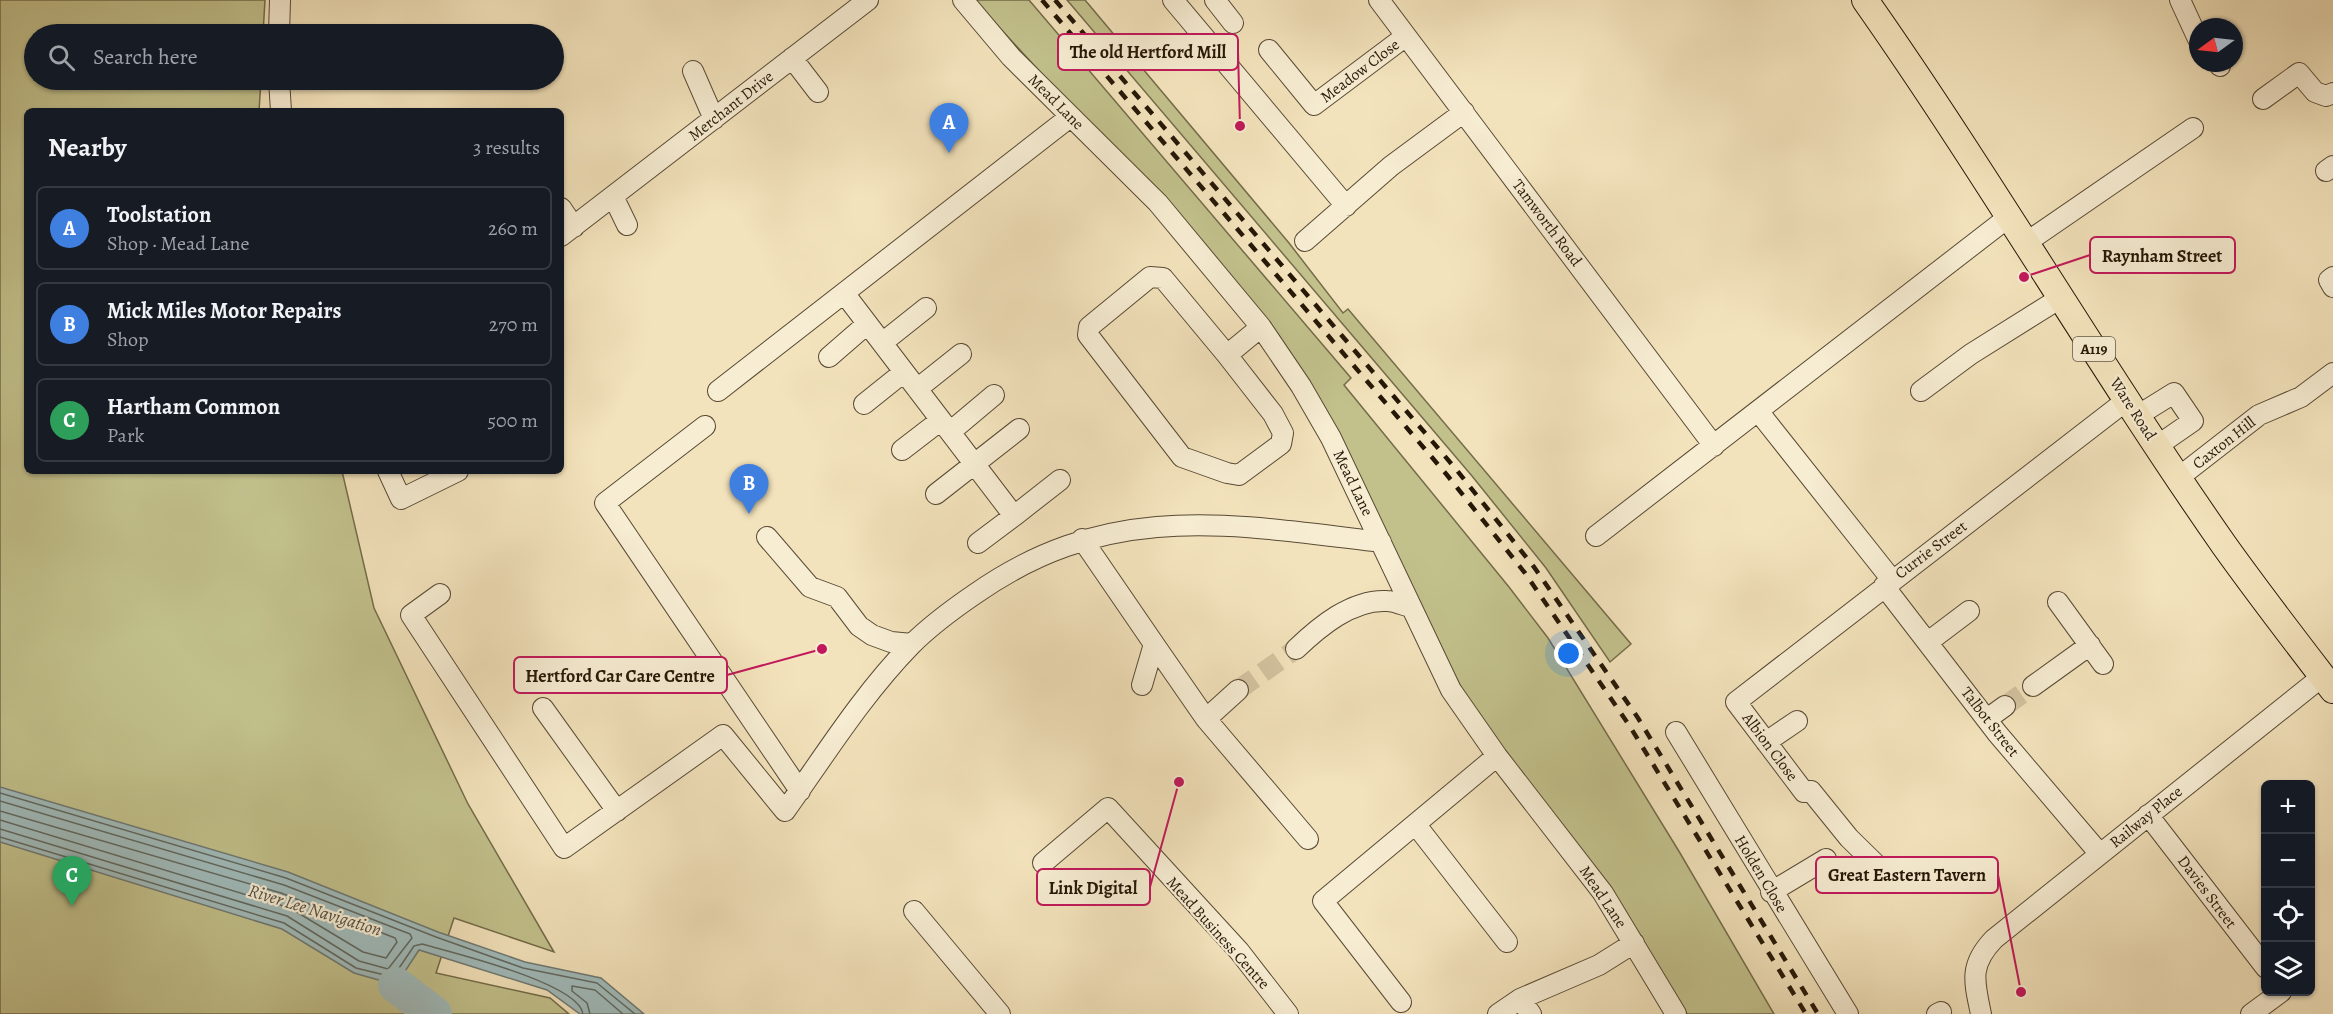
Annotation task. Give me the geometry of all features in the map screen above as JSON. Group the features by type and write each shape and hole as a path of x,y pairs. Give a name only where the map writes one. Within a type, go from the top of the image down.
{"main road":[{"name":"Ware Road","path":"1865,0 2010,216 2178,478 2271,610 2328,683"}],"street":[{"path":"279,24 280,0"},
{"name":"Merchant Drive","path":"568,231 868,0"},
{"name":"Mead Lane","path":"963,0 1011,57 1158,203 1261,327 1301,386 1331,438 1451,690 1497,756 1603,893 1676,1014"},
{"path":"1173,0 1346,206"},
{"path":"1215,0 1233,23"},
{"name":"Tamworth Road","path":"1379,0 1714,446"},
{"path":"2180,0 2189,20"},
{"name":"Meadow Close","path":"1269,50 1314,105 1406,36"},
{"path":"792,58 818,93"},
{"path":"693,71 714,119"},
{"path":"2264,99 2299,74 2315,92 2326,96 2333,93"},
{"path":"280,90 281,108"},
{"path":"1305,241 1391,166 1464,112"},
{"path":"718,391 1070,117"},
{"path":"2027,242 2193,128"},
{"path":"613,196 627,225"},
{"path":"1596,536 2010,216"},
{"path":"1150,277 1163,278 1227,355 1273,414 1283,433 1281,444 1239,475 1182,457 1088,336 1089,327 1150,277"},
{"path":"2333,277 2328,280 2333,287"},
{"path":"844,293 1014,516"},
{"path":"1921,392 1971,354 2062,297"},
{"path":"882,343 926,308"},
{"path":"829,357 867,324"},
{"path":"1227,355 1261,327"},
{"path":"917,389 961,354"},
{"path":"864,404 904,372"},
{"name":"Caxton Hill","path":"2178,478 2259,415 2290,403 2333,373"},
{"name":"Currie Street","path":"1736,702 1888,583 2132,408 2174,393 2193,421 2157,446"},
{"path":"902,450 994,395"},
{"name":"Talbot Street","path":"1758,411 1987,719 2100,854"},
{"path":"705,426 604,503 800,791"},
{"path":"936,494 1019,429"},
{"path":"389,474 400,499 452,474"},
{"path":"978,543 1060,480"},
{"path":"440,594 411,615 564,848 723,735 785,811 878,683 912,644 950,611 997,578 1040,555 1082,540 1137,529 1186,524 1243,525 1381,542"},
{"path":"767,537 810,587 837,597 859,626 872,636 891,642 912,644"},
{"path":"1082,540 1206,719 1308,839"},
{"path":"1296,649 1314,632 1348,610 1370,602 1388,601 1410,607"},
{"path":"2058,602 2103,664"},
{"path":"1928,642 1970,611"},
{"path":"1142,685 1154,644"},
{"path":"2033,686 2090,645"},
{"name":"Railway Place","path":"1982,1014 1976,991 1976,964 1983,951 1994,939 2148,815 2328,683"},
{"path":"1206,719 1238,690"},
{"name":"Albion Close","path":"1736,702 1804,792 1811,791 1849,838 1895,883"},
{"path":"1987,719 2005,706"},
{"path":"543,708 617,810"},
{"path":"1767,742 1797,721"},
{"name":"Holden Close","path":"1676,732 1848,1014"},
{"path":"1401,1002 1323,901 1497,756"},
{"name":"Mead Business Centre","path":"1043,863 1108,808 1239,951 1288,1014"},
{"name":"Davies Street","path":"2148,815 2261,963"},
{"path":"1416,825 1508,942"},
{"path":"1772,892 1826,859"},
{"path":"914,911 1000,1014"},
{"path":"1498,1014 1525,1007 1634,943"},
{"path":"2251,1014 2276,996"}],"shaded area":[{"path":"0,0 265,0 264,24 24,24 24,90 260,90 259,108 24,108 24,474 343,474 374,608 468,804 554,952 454,918 436,973 550,998 569,1014 450,1014 432,1001 430,1014 0,1014"},
{"path":"974,0 1029,0 1351,378 1344,385 1548,638 1680,853 1774,1014 1687,1014 1644,943 1471,705 1444,656 1318,397 1064,98"},
{"path":"1067,0 1085,0 1289,243 1343,313 1348,309 1631,644 1610,662 1546,568 1472,476"}],"water":[{"name":"River Lee Navigation","path":"0,787 288,872 438,932 525,962 601,978 644,1014 580,1014 547,990 419,950 396,985 354,973 282,929 0,842"}],"waterway":[{"path":"396,985 434,1014"}],"tunnel":[{"path":"1238,690 1296,649"},
{"path":"2005,706 2033,686"}],"railway":[{"path":"1042,0 1447,475 1525,573 1629,725 1806,1014"},
{"path":"1055,0 1455,468 1534,567 1638,718 1818,1014"}],"place":[{"name":"The old Hertford Mill","path":"1240,126"},
{"name":"Toolstation","path":"949,153"},
{"name":"Raynham Street","path":"2024,277"},
{"name":"Mick Miles Motor Repairs","path":"749,514"},
{"name":"Hertford Car Care Centre","path":"822,649"},
{"name":"Link Digital","path":"1179,782"},
{"name":"Hartham Common","path":"72,906"},
{"name":"Great Eastern Tavern","path":"2021,992"}]}
